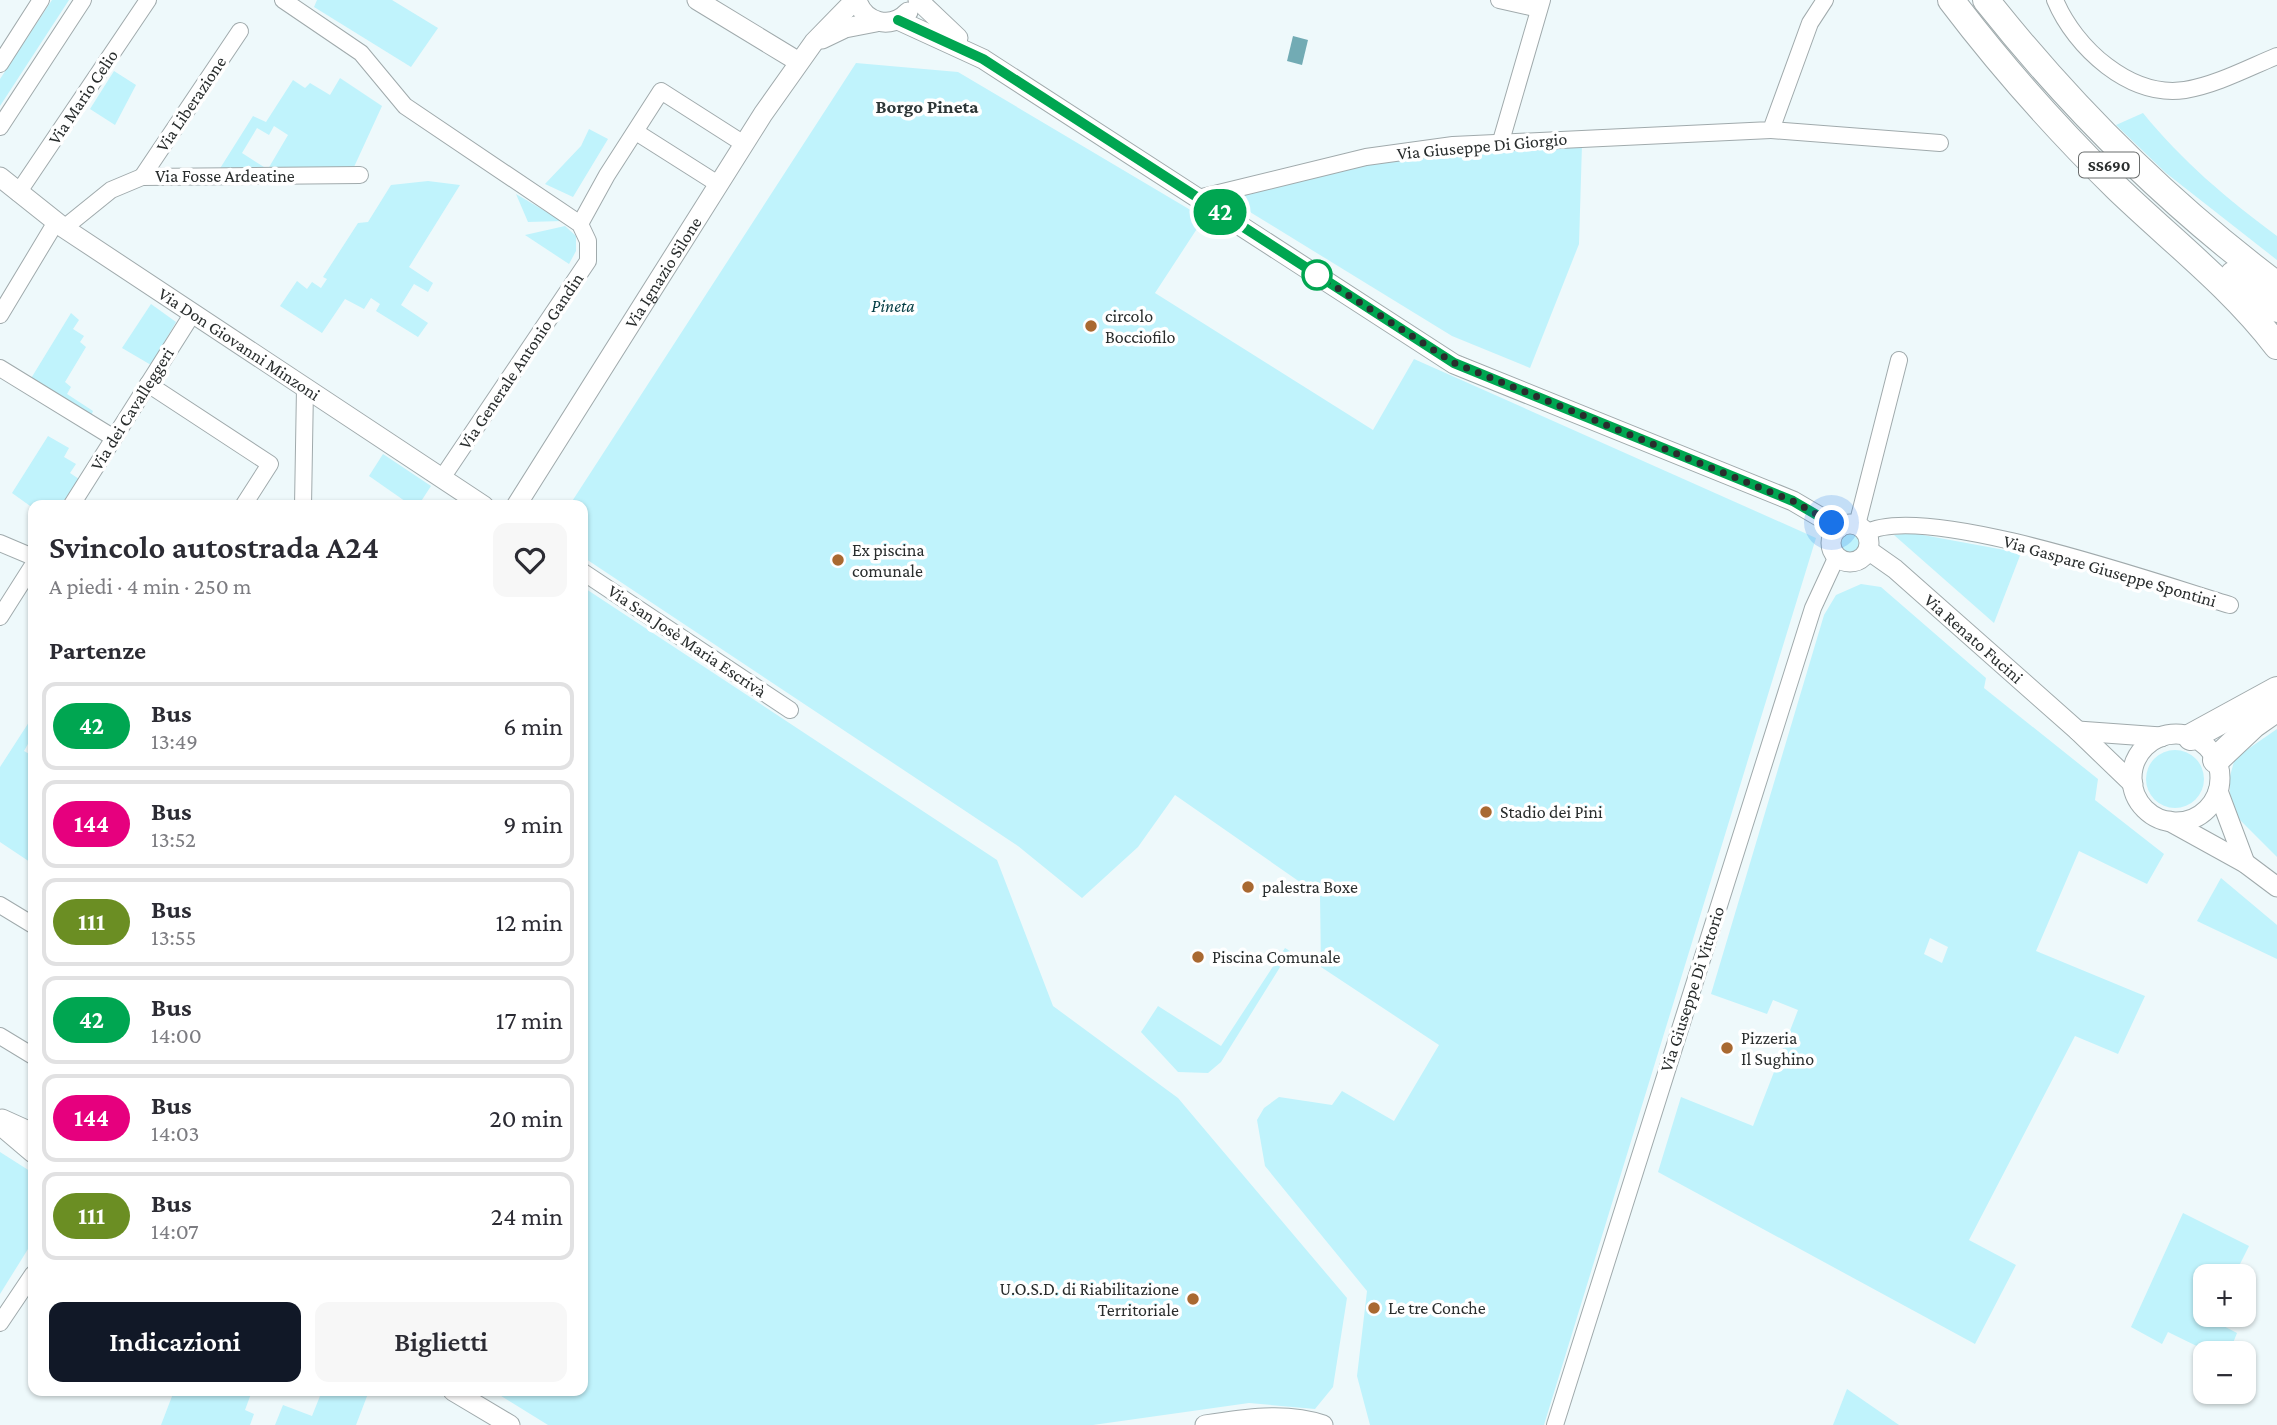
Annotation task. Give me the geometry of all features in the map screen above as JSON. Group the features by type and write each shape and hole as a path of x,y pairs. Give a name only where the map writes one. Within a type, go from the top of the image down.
{"highway":[{"path":"1951,0 2008,71 2084,155 2239,301 2277,346"},
{"name":"SS690","path":"1962,0 2024,76 2117,173 2193,242 2277,309"},
{"name":"SS690","path":"1986,0 2089,117 2175,200 2273,280"},
{"path":"2192,737 2277,690"},
{"path":"2216,760 2253,725 2277,708"}],"street":[{"path":"0,64 41,0"},
{"path":"0,127 83,0"},
{"name":"Via Mario Celio","path":"18,193 148,0"},
{"path":"283,0 361,53 405,106 580,224 661,91 744,144"},
{"path":"697,0 799,62"},
{"path":"856,0 863,13 876,22"},
{"name":"Via Ignazio Silone","path":"520,500 718,184 799,62 814,42 856,0"},
{"path":"916,0 983,59 898,20 916,0"},
{"path":"1499,0 1541,5 1502,141"},
{"path":"1771,130 1810,23 1825,0"},
{"path":"2055,0 2090,50 2115,71 2140,85 2169,91 2193,88 2277,56"},
{"name":"Via Ignazio Silone","path":"814,42 845,28 898,20"},
{"name":"Via Liberazione","path":"142,177 240,31"},
{"name":"Via Renato Fucini","path":"983,59 1454,363 1793,501 1857,534 2078,731 2133,784"},
{"name":"Via Giuseppe Di Giorgio","path":"1198,198 1366,158 1502,141 1771,130 1940,143"},
{"path":"636,132 718,184"},
{"name":"Via Fosse Ardeatine","path":"0,315 60,225 111,190 142,177 360,175"},
{"name":"Via Don Giovanni Minzoni","path":"0,177 60,225 475,500"},
{"name":"Via Generale Antonio Gandin","path":"442,478 588,261 588,241 580,224"},
{"name":"Via dei Cavalleggeri","path":"75,500 193,313"},
{"path":"1857,534 1832,539 1837,556 1854,561 1857,534 1899,360"},
{"path":"0,368 114,438"},
{"path":"148,384 270,464 247,500"},
{"path":"303,500 305,388"},
{"name":"Via Gaspare Giuseppe Spontini","path":"1857,534 1883,526 1919,527 2016,541 2230,605"},
{"path":"0,543 28,555"},
{"name":"Via Giuseppe Di Vittorio","path":"1555,1425 1813,608 1837,556"},
{"path":"0,617 28,573"},
{"name":"Via San Josè Maria Escrivà","path":"588,575 790,710"},
{"path":"2078,731 2192,737 2202,743 2216,760 2219,770 2218,791 2213,802 2194,818 2169,821"},
{"path":"2161,737 2138,755 2133,784 2145,809 2245,863 2277,887"},
{"path":"2218,791 2245,863"},
{"path":"0,905 28,922"},
{"path":"0,1035 28,1049"},
{"path":"0,1118 28,1131"},
{"path":"0,1125 28,1149"},
{"path":"0,1324 28,1280"},
{"path":"461,1396 510,1425"},
{"path":"1205,1425 1278,1418 1310,1420 1323,1425"}],"green space":[{"path":"52,0 69,0 0,106 0,79"},
{"path":"317,0 392,0 438,28 411,67 314,7"},
{"name":"Pineta","path":"856,63 958,72 1204,218 1155,293 1373,430 1414,359 1816,538 1544,1425 1370,1425 1357,1376 1367,1291 1265,1166 1257,1120 1264,1108 1279,1097 1332,1105 1342,1091 1394,1121 1439,1045 1321,967 1320,896 1175,795 1138,847 1082,898 1018,846 588,560 588,500 573,500"},
{"path":"114,71 136,85 115,125 90,109"},
{"path":"340,78 382,106 354,167 268,169 288,135 274,126 269,135 257,128 242,153 264,167 219,170 253,116 266,122 293,80 305,88 310,83 330,95"},
{"path":"2143,113 2206,179 2277,236 2277,260 2166,173 2116,125"},
{"path":"589,129 608,139 573,197 545,184 581,146"},
{"path":"1582,144 1579,244 1530,368 1452,336 1219,193 1366,157"},
{"path":"428,181 460,185 409,267 433,283 428,292 414,284 401,305 428,323 418,337 376,311 380,304 371,298 364,309 345,299 322,333 280,306 297,281 307,289 312,282 321,288 327,279 323,277 358,223 368,222 391,185"},
{"path":"516,194 562,221 528,222"},
{"path":"565,226 576,236 576,251 569,264 525,235"},
{"path":"151,304 176,322 151,365 122,348"},
{"path":"71,313 79,320 73,329 84,336 80,342 86,347 65,382 71,387 67,394 93,411 90,419 30,380"},
{"path":"48,436 69,448 64,457 76,464 70,473 79,479 64,500 28,500 28,504 12,493"},
{"path":"383,454 431,486 422,500 403,500 369,476"},
{"path":"1849,530 1858,533 1861,542 1858,551 1849,554 1840,551 1837,542 1840,533"},
{"path":"1912,533 2021,553 1994,623 1894,535"},
{"path":"1861,584 1881,587 1986,678 1984,688 2098,779 2095,800 2164,854 2147,884 2079,851 2036,951 2145,996 2118,1054 2075,1036 1969,1240 2016,1265 1975,1344 1658,1172 1681,1097 1753,1126 1798,1010 1773,1000 1767,1014 1711,994 1824,615 1836,595","holes":["1930,938 1948,947 1942,963 1924,954"]},
{"path":"588,590 997,860 1053,1006 1178,1098 1347,1298 1333,1387 1315,1409 1249,1403 1093,1425 548,1425 501,1396 588,1396"},
{"path":"28,724 28,744 24,751 28,753 28,861 0,842 0,767"},
{"path":"2277,729 2277,857 2237,817 2230,798 2230,776 2235,758"},
{"path":"2169,750 2181,750 2196,758 2204,773 2204,785 2196,800 2181,808 2169,808 2154,800 2146,785 2146,773 2154,758"},
{"path":"2221,878 2277,925 2277,959 2197,921"},
{"path":"1285,948 1290,951 1221,1062 1208,1073 1178,1072 1141,1032 1158,1006 1221,1046"},
{"path":"0,1152 28,1170 28,1249 0,1294"},
{"path":"2183,1213 2249,1246 2240,1264 2193,1264 2193,1327 2225,1327 2237,1333 2234,1341 2193,1341 2193,1344 2168,1332 2162,1344 2131,1327"},
{"path":"1847,1389 1899,1425 1833,1425"},
{"path":"172,1396 250,1396 245,1410 254,1414 250,1425 161,1425"},
{"path":"320,1396 367,1396 356,1425 275,1425 283,1405 312,1416"}],"shaded area":[{"path":"1293,36 1308,40 1302,65 1287,61"}],"bus line":[{"name":"42","path":"898,20 945,39 983,59 1454,363 1793,501 1839,528"}],"place":[{"name":"circolo Bocciofilo","path":"1091,326"},
{"name":"Ex piscina comunale","path":"838,560"},
{"name":"Stadio dei Pini","path":"1486,812"},
{"name":"palestra Boxe","path":"1248,887"},
{"name":"Piscina Comunale","path":"1198,957"},
{"name":"Pizzeria Il Sughino","path":"1727,1048"},
{"name":"U.O.S.D. di Riabilitazione Territoriale","path":"1193,1299"},
{"name":"Le tre Conche","path":"1374,1308"}],"district":[{"name":"Borgo Pineta","path":"927,106"}],"route":[{"path":"1317,275 1454,363 1793,501 1832,523"}]}
